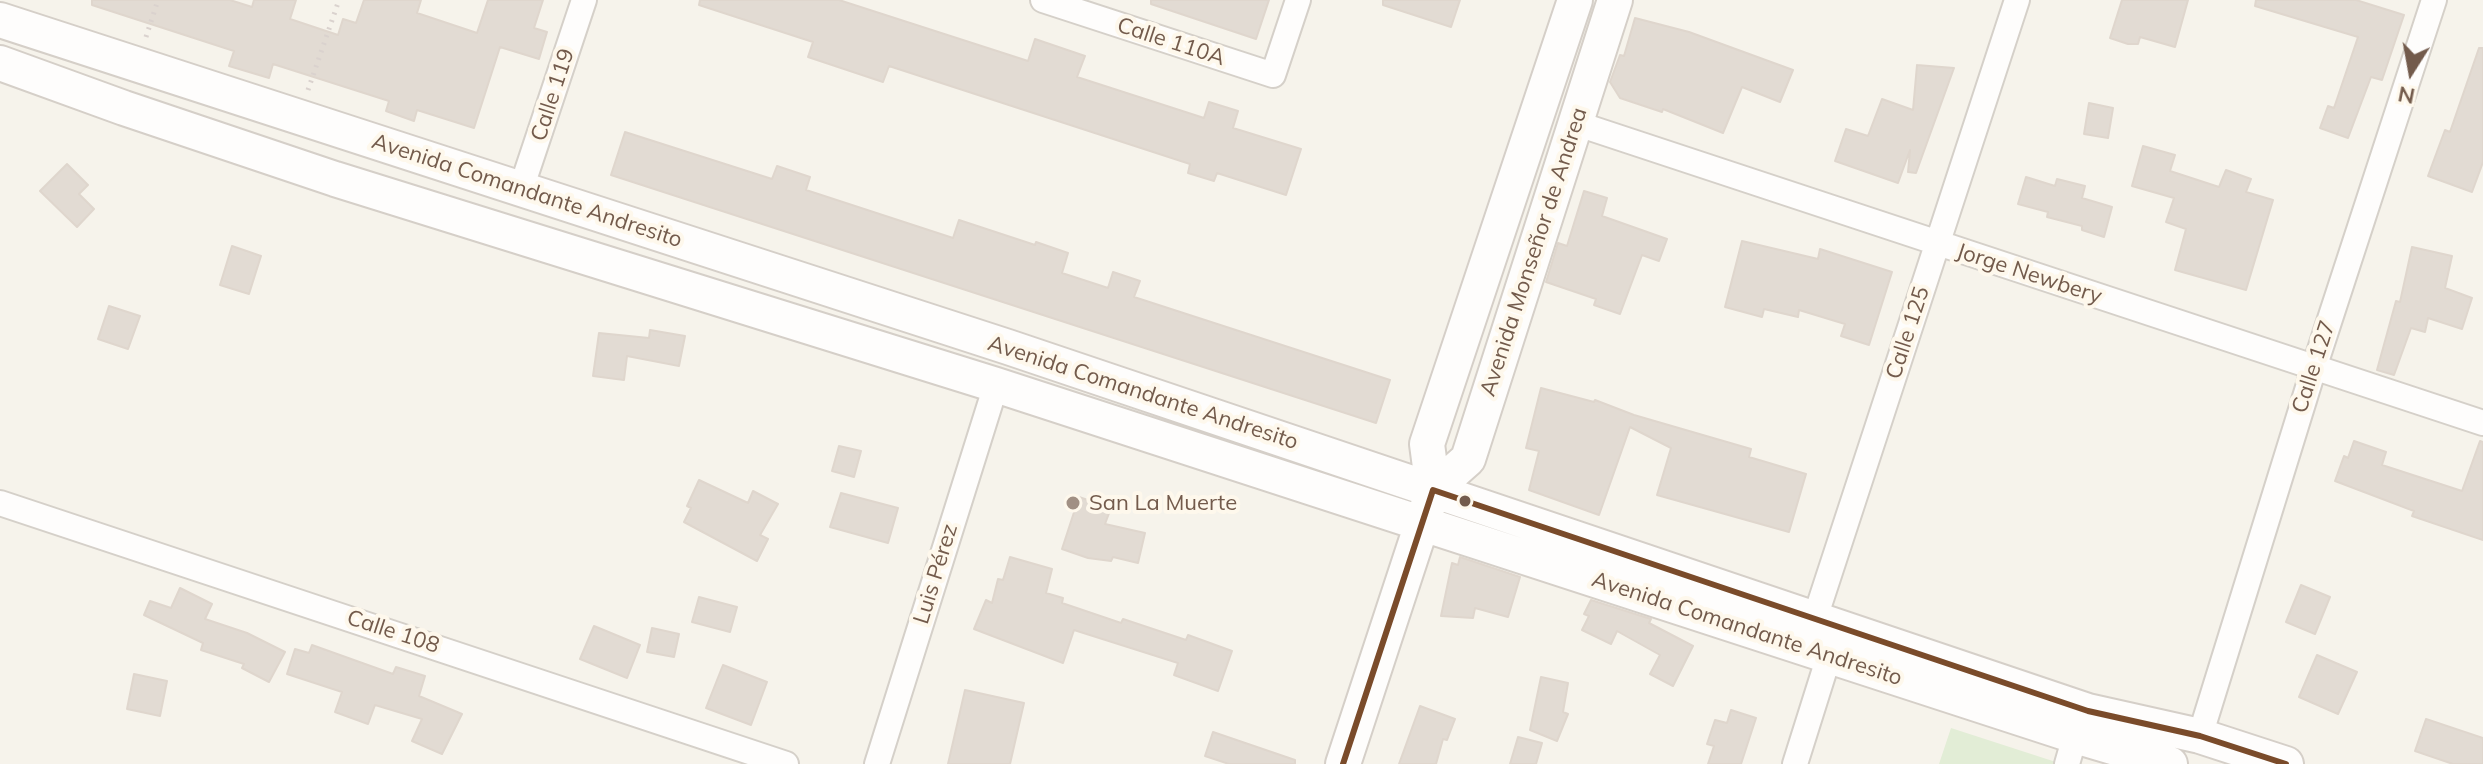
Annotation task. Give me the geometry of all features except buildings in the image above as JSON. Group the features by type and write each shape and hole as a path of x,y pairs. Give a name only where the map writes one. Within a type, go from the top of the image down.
{"main road":[{"name":"Avenida Monseñor de Andrea","path":"1433,490 1427,444 1575,0"},
{"name":"Avenida Monseñor de Andrea","path":"1343,764 1433,490 1468,459 1615,0"},
{"name":"Avenida Comandante Andresito","path":"0,20 1023,352 2088,711 2200,736 2286,764"},
{"name":"Avenida Comandante Andresito","path":"0,63 335,179 996,385 1829,656 2071,750 2170,764"}],"street":[{"name":"Calle 119","path":"521,189 584,0"},
{"name":"Calle 110A","path":"1043,0 1273,75 1298,0"},
{"name":"Calle 125","path":"1814,621 2017,0"},
{"name":"Calle 127","path":"2200,736 2314,368 2434,0"},
{"name":"Jorge Newbery","path":"1575,123 2483,423"},
{"name":"Luis Pérez","path":"877,764 996,385"},
{"name":"Calle 108","path":"0,503 786,764"},
{"path":"1795,764 1829,656"}],"path":[{"path":"298,117 339,0"}],"green space":[{"path":"1951,728 2062,764 1939,764"}],"transit line":[{"path":"1343,764 1433,490 2088,711 2200,736 2286,764"}],"place":[{"name":"San La Muerte","path":"1073,503"}]}
